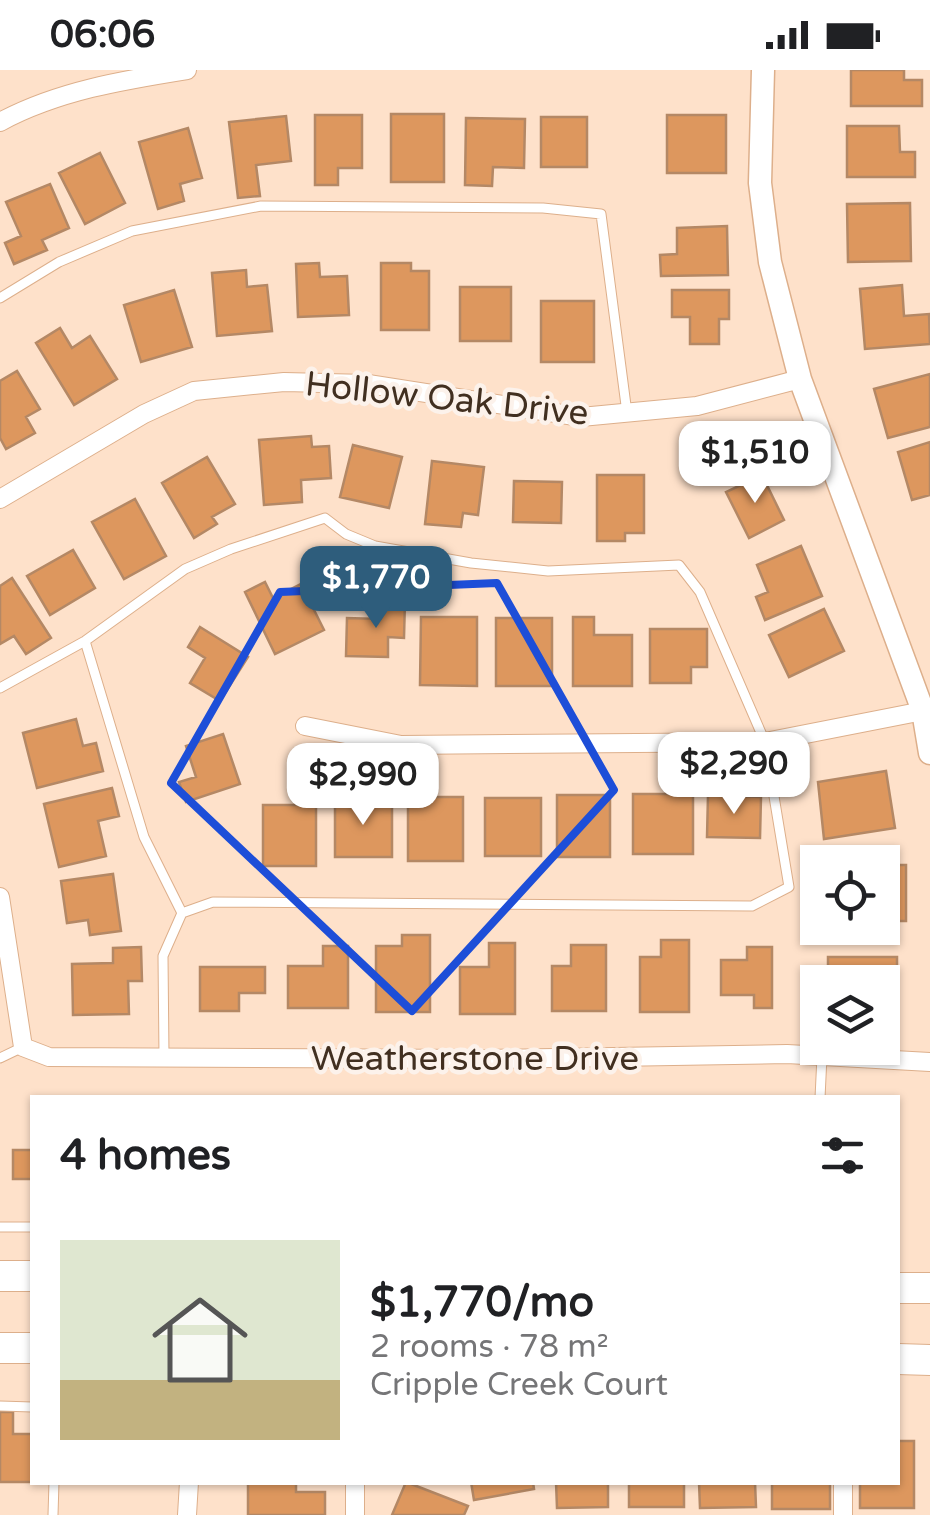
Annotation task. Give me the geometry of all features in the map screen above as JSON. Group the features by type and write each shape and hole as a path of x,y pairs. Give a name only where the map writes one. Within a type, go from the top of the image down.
{"main road":[{"path":"0,1276 30,1276"},
{"path":"900,1288 930,1288"},
{"path":"0,1348 30,1348"},
{"path":"900,1359 930,1360"}],"street":[{"path":"0,122 21,110 115,81 188,70"},
{"path":"764,70 760,183 770,262 800,379 923,711 930,753"},
{"name":"Hollow Oak Drive","path":"2,493 144,414 194,391 284,382 368,384 581,417 697,406 800,379"},
{"path":"305,726 400,745 765,742 923,711"},
{"path":"0,897 22,1047"},
{"name":"Weatherstone Drive","path":"22,1047 49,1058 164,1060 800,1056"},
{"name":"Weatherstone Drive","path":"900,1060 930,1062"},
{"path":"187,1515 189,1485"},
{"path":"355,1515 356,1485"},
{"path":"843,1485 843,1515"}],"lane":[{"path":"0,298 59,262 132,231 261,206 543,208 602,214 627,413"},
{"path":"0,688 84,640 185,570 231,549 324,518 346,534 374,546 471,563 548,571 679,565 700,592 765,742 790,887 752,906 213,902 182,913 162,956 164,1060"},
{"path":"84,640 144,837 182,913"},
{"path":"0,1058 22,1047"},
{"path":"820,1095 822,1065"},
{"path":"0,1227 30,1227"},
{"path":"0,1406 30,1407"},
{"path":"53,1515 54,1485"}],"highlighted area":[{"path":"497,583 614,790 412,1011 171,783 280,592"}],"building":[{"path":"851,70 904,70 904,80 922,80 922,106 851,106"},
{"path":"391,114 444,114 444,182 391,182"},
{"path":"315,115 362,115 362,168 338,168 338,185 315,185"},
{"path":"667,115 726,115 726,173 667,173"},
{"path":"286,116 291,161 256,165 260,196 238,198 229,122"},
{"path":"541,117 587,117 587,167 541,167"},
{"path":"466,118 525,119 524,168 493,167 492,186 465,185"},
{"path":"847,126 899,126 900,152 915,152 915,177 847,177"},
{"path":"188,128 202,178 180,184 184,201 158,209 139,142"},
{"path":"100,153 125,203 85,224 59,173"},
{"path":"50,184 69,228 42,240 47,250 14,264 5,243 21,236 6,202"},
{"path":"910,203 911,261 848,262 847,204"},
{"path":"727,226 728,275 661,276 660,255 677,254 677,228"},
{"path":"319,263 320,277 347,276 349,315 298,317 296,264"},
{"path":"381,263 411,263 411,271 429,271 429,330 381,330"},
{"path":"246,270 247,287 267,285 272,331 217,336 212,273"},
{"path":"902,285 904,316 929,314 930,344 865,349 860,289"},
{"path":"460,287 511,287 511,341 460,341"},
{"path":"174,290 192,347 141,362 124,305"},
{"path":"672,290 729,290 729,319 719,319 719,344 690,344 690,317 672,317"},
{"path":"541,301 594,301 594,362 541,362"},
{"path":"60,328 72,348 90,336 117,379 74,405 36,343"},
{"path":"17,371 40,409 26,417 35,433 6,449 0,438 0,381"},
{"path":"930,374 930,427 888,438 874,389"},
{"path":"311,436 312,447 329,446 331,478 301,480 302,502 264,505 259,440"},
{"path":"930,442 930,495 912,500 898,452"},
{"path":"353,445 402,457 389,508 340,497"},
{"path":"207,457 235,504 212,517 217,524 194,538 162,483"},
{"path":"432,461 484,467 478,515 463,513 461,527 425,524"},
{"path":"597,475 644,475 644,533 625,533 625,541 597,541"},
{"path":"762,475 784,520 749,538 726,492"},
{"path":"514,481 562,482 561,523 513,522"},
{"path":"135,499 166,556 124,579 92,522"},
{"path":"801,546 822,596 765,620 756,597 768,592 757,565"},
{"path":"73,550 95,588 50,615 27,576"},
{"path":"12,578 51,638 26,654 14,636 0,644 0,586"},
{"path":"265,582 273,598 301,584 324,630 275,654 245,592"},
{"path":"380,600 405,600 404,638 388,637 388,657 346,656 347,618 380,619"},
{"path":"824,609 844,651 789,677 769,635"},
{"path":"421,617 477,617 477,686 420,685"},
{"path":"573,617 594,617 594,635 632,635 632,686 573,686"},
{"path":"496,618 552,618 552,686 496,686"},
{"path":"200,627 248,657 220,701 190,683 205,658 188,647"},
{"path":"650,629 707,629 707,667 691,667 691,683 650,683"},
{"path":"76,719 83,746 96,743 103,771 37,788 23,733"},
{"path":"223,734 240,784 186,802 179,782 196,777 186,746"},
{"path":"886,771 895,828 824,839 818,782"},
{"path":"112,788 119,816 98,821 106,856 59,867 44,804"},
{"path":"633,794 693,794 693,854 633,854"},
{"path":"557,795 610,795 610,857 557,857"},
{"path":"708,795 761,797 760,838 707,837"},
{"path":"408,797 463,797 463,861 408,861"},
{"path":"485,798 541,798 541,856 485,856"},
{"path":"335,799 392,799 392,857 335,857"},
{"path":"263,805 316,805 316,866 263,866"},
{"path":"900,865 906,865 906,921 900,921"},
{"path":"113,874 121,931 90,935 88,920 67,923 61,881"},
{"path":"402,935 430,935 430,1012 376,1012 376,946 402,946"},
{"path":"661,940 689,940 689,1012 640,1012 640,957 661,957"},
{"path":"489,943 515,943 515,1014 460,1014 460,967 489,967"},
{"path":"571,945 606,945 606,1011 552,1011 552,966 571,966"},
{"path":"323,946 348,946 348,1008 288,1008 288,966 323,966"},
{"path":"141,947 142,981 128,981 129,1014 73,1015 72,964 113,963 113,948"},
{"path":"747,947 772,947 772,1008 754,1008 754,995 721,995 721,960 747,960"},
{"path":"828,957 897,957 897,965 828,965"},
{"path":"200,967 265,967 265,993 239,993 239,1011 200,1011"},
{"path":"13,1150 30,1150 30,1179 13,1179"},
{"path":"0,1412 13,1412 13,1434 30,1434 30,1482 0,1482"},
{"path":"900,1441 914,1441 914,1508 860,1508 860,1485 900,1485"},
{"path":"248,1485 296,1485 296,1492 325,1492 325,1515 248,1515"},
{"path":"405,1485 468,1506 464,1515 392,1515"},
{"path":"472,1485 533,1485 534,1489 474,1500"},
{"path":"556,1485 608,1485 608,1507 557,1508"},
{"path":"629,1485 684,1485 684,1507 629,1507"},
{"path":"699,1485 755,1485 756,1507 700,1508"},
{"path":"772,1485 830,1485 830,1509 772,1509"}]}
